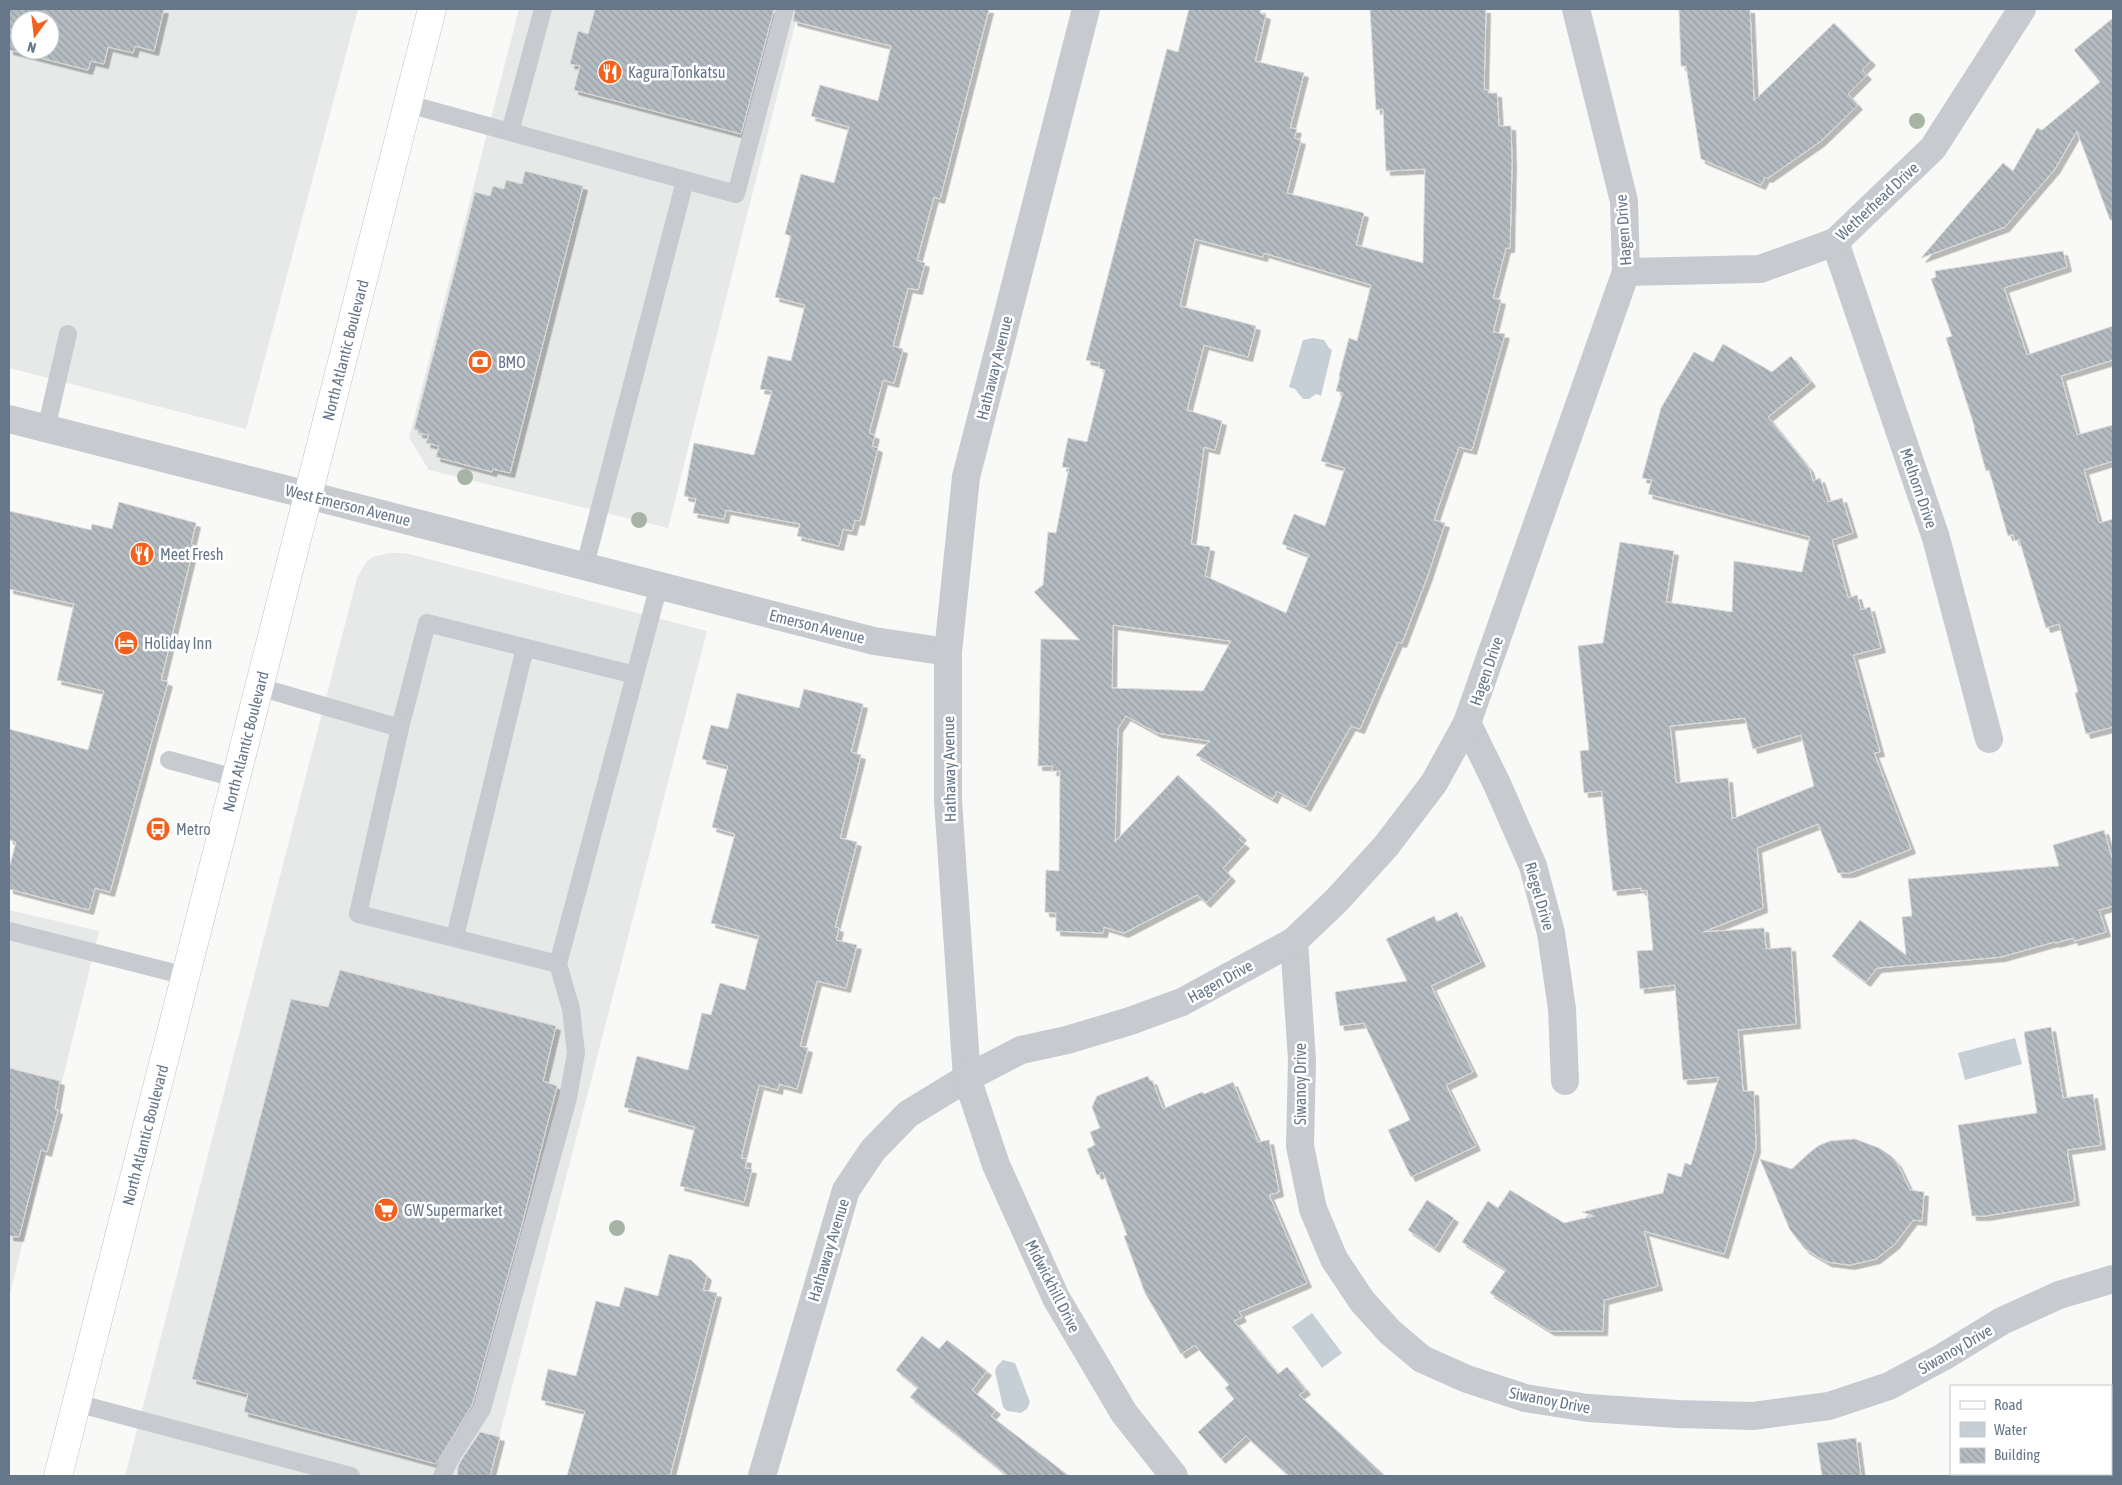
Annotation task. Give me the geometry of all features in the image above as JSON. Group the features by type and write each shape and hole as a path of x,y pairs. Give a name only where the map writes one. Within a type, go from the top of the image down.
{"main road":[{"name":"North Atlantic Boulevard","path":"58,1476 432,9"}],"street":[{"name":"Hathaway Avenue","path":"762,1476 846,1190 874,1150 908,1114 967,1078 948,801 948,652 966,477 1086,9"},
{"name":"Hagen Drive","path":"967,1078 1021,1050 1094,1032 1182,1002 1294,941 1337,900 1386,846 1434,783 1467,723 1626,272 1624,201 1576,9"},
{"name":"Wetherhead Drive","path":"1626,272 1760,269 1835,242 1933,148 2022,9"},
{"name":"Melhorn Drive","path":"1835,242 1936,538 1989,739"},
{"name":"West Emerson Avenue","path":"9,418 46,429 585,565 686,593"},
{"name":"Emerson Avenue","path":"686,593 874,641 948,652"},
{"name":"Riegel Drive","path":"1467,723 1498,784 1533,866 1551,933 1562,1009 1565,1081"},
{"name":"Siwanoy Drive","path":"1294,941 1302,1060 1300,1146 1313,1208 1334,1259 1362,1301 1390,1332 1422,1359 1467,1379 1525,1398 1588,1408 1678,1414 1753,1416 1829,1406 1889,1386 1943,1357 2002,1321 2059,1295 2113,1279"},
{"name":"Midwickhill Drive","path":"967,1078 996,1165 1056,1298 1124,1412 1174,1476"}],"lane":[{"path":"510,132 543,9"},
{"path":"408,104 736,194 785,9"},
{"path":"585,565 685,180"},
{"path":"46,429 68,334"},
{"path":"442,1476 450,1457 482,1409 568,1098 576,1052 571,1009 558,964 659,586"},
{"path":"558,964 358,914 400,728 428,623 635,675"},
{"path":"455,937 525,648"},
{"path":"259,687 400,728"},
{"path":"169,760 235,778"},
{"path":"9,931 186,976"},
{"path":"76,1403 351,1476"}],"shaded area":[{"path":"9,9 358,9 246,429 9,368"},
{"path":"519,9 799,9 668,528 429,470 409,438"},
{"path":"390,553 405,553 707,631 489,1476 125,1476 357,578 366,562 373,557"},
{"path":"9,910 99,931 9,1298"}],"water":[{"path":"1313,338 1324,340 1332,350 1321,396 1316,394 1309,399 1303,399 1295,389 1289,387 1303,340"},
{"path":"2015,1038 2022,1064 1965,1080 1958,1053"},
{"path":"1312,1313 1342,1353 1322,1368 1292,1327"},
{"path":"1003,1360 1015,1363 1030,1402 1027,1409 1021,1413 1007,1411 1003,1407 995,1371"}],"building":[{"path":"9,9 164,9 154,51 135,46 133,53 108,47 104,64 91,61 88,70 48,60 60,60 60,10 10,10 10,50"},
{"path":"595,9 774,9 741,134 574,90 580,66 570,64 578,31 588,34"},
{"path":"795,9 989,9 940,199 934,197 917,260 925,263 918,290 908,288 893,346 903,349 894,383 883,380 869,433 875,435 872,446 878,448 860,521 855,520 852,531 843,529 839,546 797,536 800,524 726,510 724,519 693,513 696,499 684,496 694,443 754,455 772,391 760,389 768,356 791,361 805,305 775,297 791,236 785,234 801,174 834,183 849,127 811,116 820,85 878,101 891,46 793,21"},
{"path":"1189,9 1261,9 1260,13 1266,15 1255,61 1304,73 1290,128 1297,129 1294,138 1301,140 1287,193 1364,213 1356,245 1423,263 1425,169 1386,171 1383,109 1376,110 1370,9 1486,9 1484,90 1488,90 1488,93 1497,93 1499,126 1511,126 1510,248 1506,248 1493,298 1501,300 1493,332 1505,334 1472,450 1459,447 1434,520 1445,523 1428,575 1402,643 1398,642 1360,729 1351,726 1306,807 1277,791 1273,799 1196,755 1210,741 1157,733 1126,716 1118,728 1115,842 1178,775 1242,836 1239,839 1245,844 1223,868 1231,877 1206,903 1197,895 1124,933 1104,927 1103,933 1056,931 1056,913 1045,912 1046,870 1059,871 1060,771 1052,771 1053,766 1038,766 1041,639 1080,640 1034,592 1043,585 1048,532 1056,533 1069,468 1062,467 1068,438 1087,442 1105,370 1099,368 1100,363 1086,360 1167,49 1178,52","holes":["1195,239 1263,257 1264,253 1371,285 1357,341 1349,338 1336,391 1343,393 1321,461 1345,468 1325,526 1294,514 1282,544 1309,555 1286,613 1205,576 1210,547 1191,544 1204,447 1215,450 1222,421 1187,410 1204,345 1248,357 1256,326 1180,306","1113,625 1231,641 1203,691 1112,688"]},
{"path":"1679,9 1750,9 1754,101 1834,23 1871,61 1862,70 1867,75 1848,94 1858,105 1821,141 1768,178 1765,177 1761,185 1701,159 1686,66 1681,66"},
{"path":"2113,18 2113,220 2110,220 2077,131 2055,169 2005,227 1921,258 2003,163 2013,171 2037,128 2042,130 2100,82 2074,50"},
{"path":"525,171 583,186 510,473 493,469 492,472 436,457 439,446 426,443 429,435 418,433 418,430 414,429 475,192 490,196 493,186 504,189 506,180 522,184"},
{"path":"2063,251 2067,267 2004,288 2027,355 2113,326 2113,360 2061,376 2077,435 2113,425 2113,461 2084,470 2099,523 2113,519 2113,727 2086,734 2075,693 2078,692 2059,624 2046,628 2019,539 2015,541 2013,534 2008,536 1989,470 1986,471 1975,428 1946,338 1952,336 1931,279 1936,277 1935,271"},
{"path":"1723,344 1772,372 1791,356 1811,382 1768,417 1809,468 1813,481 1820,478 1828,502 1842,498 1853,533 1832,540 1848,598 1857,595 1861,610 1870,607 1881,648 1853,655 1880,752 1874,753 1911,849 1850,873 1838,873 1818,824 1757,848 1763,908 1703,932 1764,928 1766,949 1791,947 1796,1024 1738,1030 1743,1091 1754,1091 1756,1148 1724,1254 1644,1231 1658,1286 1604,1300 1603,1331 1550,1331 1490,1293 1506,1270 1462,1242 1488,1201 1498,1208 1510,1190 1564,1223 1594,1216 1582,1212 1663,1193 1668,1173 1681,1177 1685,1163 1691,1165 1719,1077 1683,1080 1675,985 1640,989 1637,951 1653,950 1647,890 1641,891 1641,888 1613,891 1602,791 1584,793 1580,751 1589,750 1578,646 1603,643 1620,542 1674,551 1666,602 1732,612 1734,561 1802,572 1810,537 1648,494 1652,480 1642,478 1661,408 1694,352 1713,362","holes":["1745,718 1753,749 1801,735 1814,786 1732,819 1728,778 1676,783 1670,726"]},
{"path":"119,502 196,523 191,544 194,545 161,680 168,682 110,892 95,888 89,910 9,889 9,869 16,842 9,840 9,729 88,750 104,691 57,680 74,604 9,589 9,511 91,530 92,524 112,529"},
{"path":"804,689 863,704 851,752 861,755 840,838 857,842 835,927 839,928 836,940 857,945 846,988 817,981 800,1046 808,1048 797,1089 779,1084 778,1090 759,1085 741,1158 747,1159 745,1168 752,1169 744,1202 680,1186 695,1127 624,1107 637,1056 688,1070 702,1013 711,1015 720,983 745,990 759,936 711,923 735,834 712,827 728,766 702,759 711,725 728,729 737,693 799,708"},
{"path":"2104,830 2113,862 2113,906 2099,910 2106,932 2074,941 2073,938 2054,942 2001,957 1877,968 1866,982 1832,956 1860,920 1906,955 1902,917 1912,916 1908,879 2059,866 2053,845"},
{"path":"1457,912 1481,962 1431,986 1473,1072 1446,1085 1476,1146 1411,1177 1388,1130 1410,1120 1364,1023 1340,1026 1335,992 1407,981 1386,939 1434,916 1437,922"},
{"path":"340,970 556,1026 543,1081 557,1086 521,1228 472,1405 436,1464 244,1412 248,1394 192,1379 291,999 328,1007"},
{"path":"2051,1027 2063,1098 2093,1094 2101,1145 2067,1150 2075,1201 1985,1216 1972,1216 1958,1125 2037,1113 2024,1032"},
{"path":"9,1068 60,1081 55,1109 58,1110 47,1152 41,1150 19,1237 9,1236"},
{"path":"1148,1076 1150,1081 1152,1080 1163,1109 1202,1092 1204,1094 1233,1082 1258,1142 1269,1140 1279,1192 1269,1195 1307,1283 1239,1312 1242,1317 1234,1321 1278,1374 1287,1367 1306,1390 1299,1395 1385,1476 1289,1476 1246,1436 1221,1459 1198,1432 1234,1399 1225,1388 1229,1385 1195,1345 1181,1354 1145,1293 1124,1236 1127,1235 1103,1172 1097,1175 1087,1149 1095,1145 1090,1132 1100,1128 1092,1107 1097,1096"},
{"path":"1855,1139 1879,1148 1891,1156 1897,1163 1910,1190 1924,1192 1922,1221 1913,1220 1895,1244 1876,1259 1850,1265 1827,1262 1805,1249 1790,1230 1760,1159 1792,1169 1818,1146 1830,1141"},
{"path":"1427,1200 1454,1218 1435,1248 1408,1230"},
{"path":"669,1254 691,1260 707,1276 703,1290 717,1293 670,1476 567,1476 585,1411 541,1400 548,1369 576,1376 596,1301 619,1307 625,1287 658,1296"},
{"path":"922,1336 939,1349 947,1340 987,1371 972,1390 996,1410 991,1416 1069,1476 1008,1476 910,1397 918,1388 896,1370"},
{"path":"480,1432 500,1437 490,1476 457,1476 460,1462"},
{"path":"1856,1438 1861,1476 1822,1476 1817,1443"}],"place":[{"name":"Kagura Tonkatsu","path":"610,72"},
{"name":"BMO","path":"480,362"},
{"name":"Meet Fresh","path":"142,554"},
{"name":"Holiday Inn","path":"126,643"},
{"name":"Metro","path":"158,829"},
{"name":"GW Supermarket","path":"386,1210"}]}
